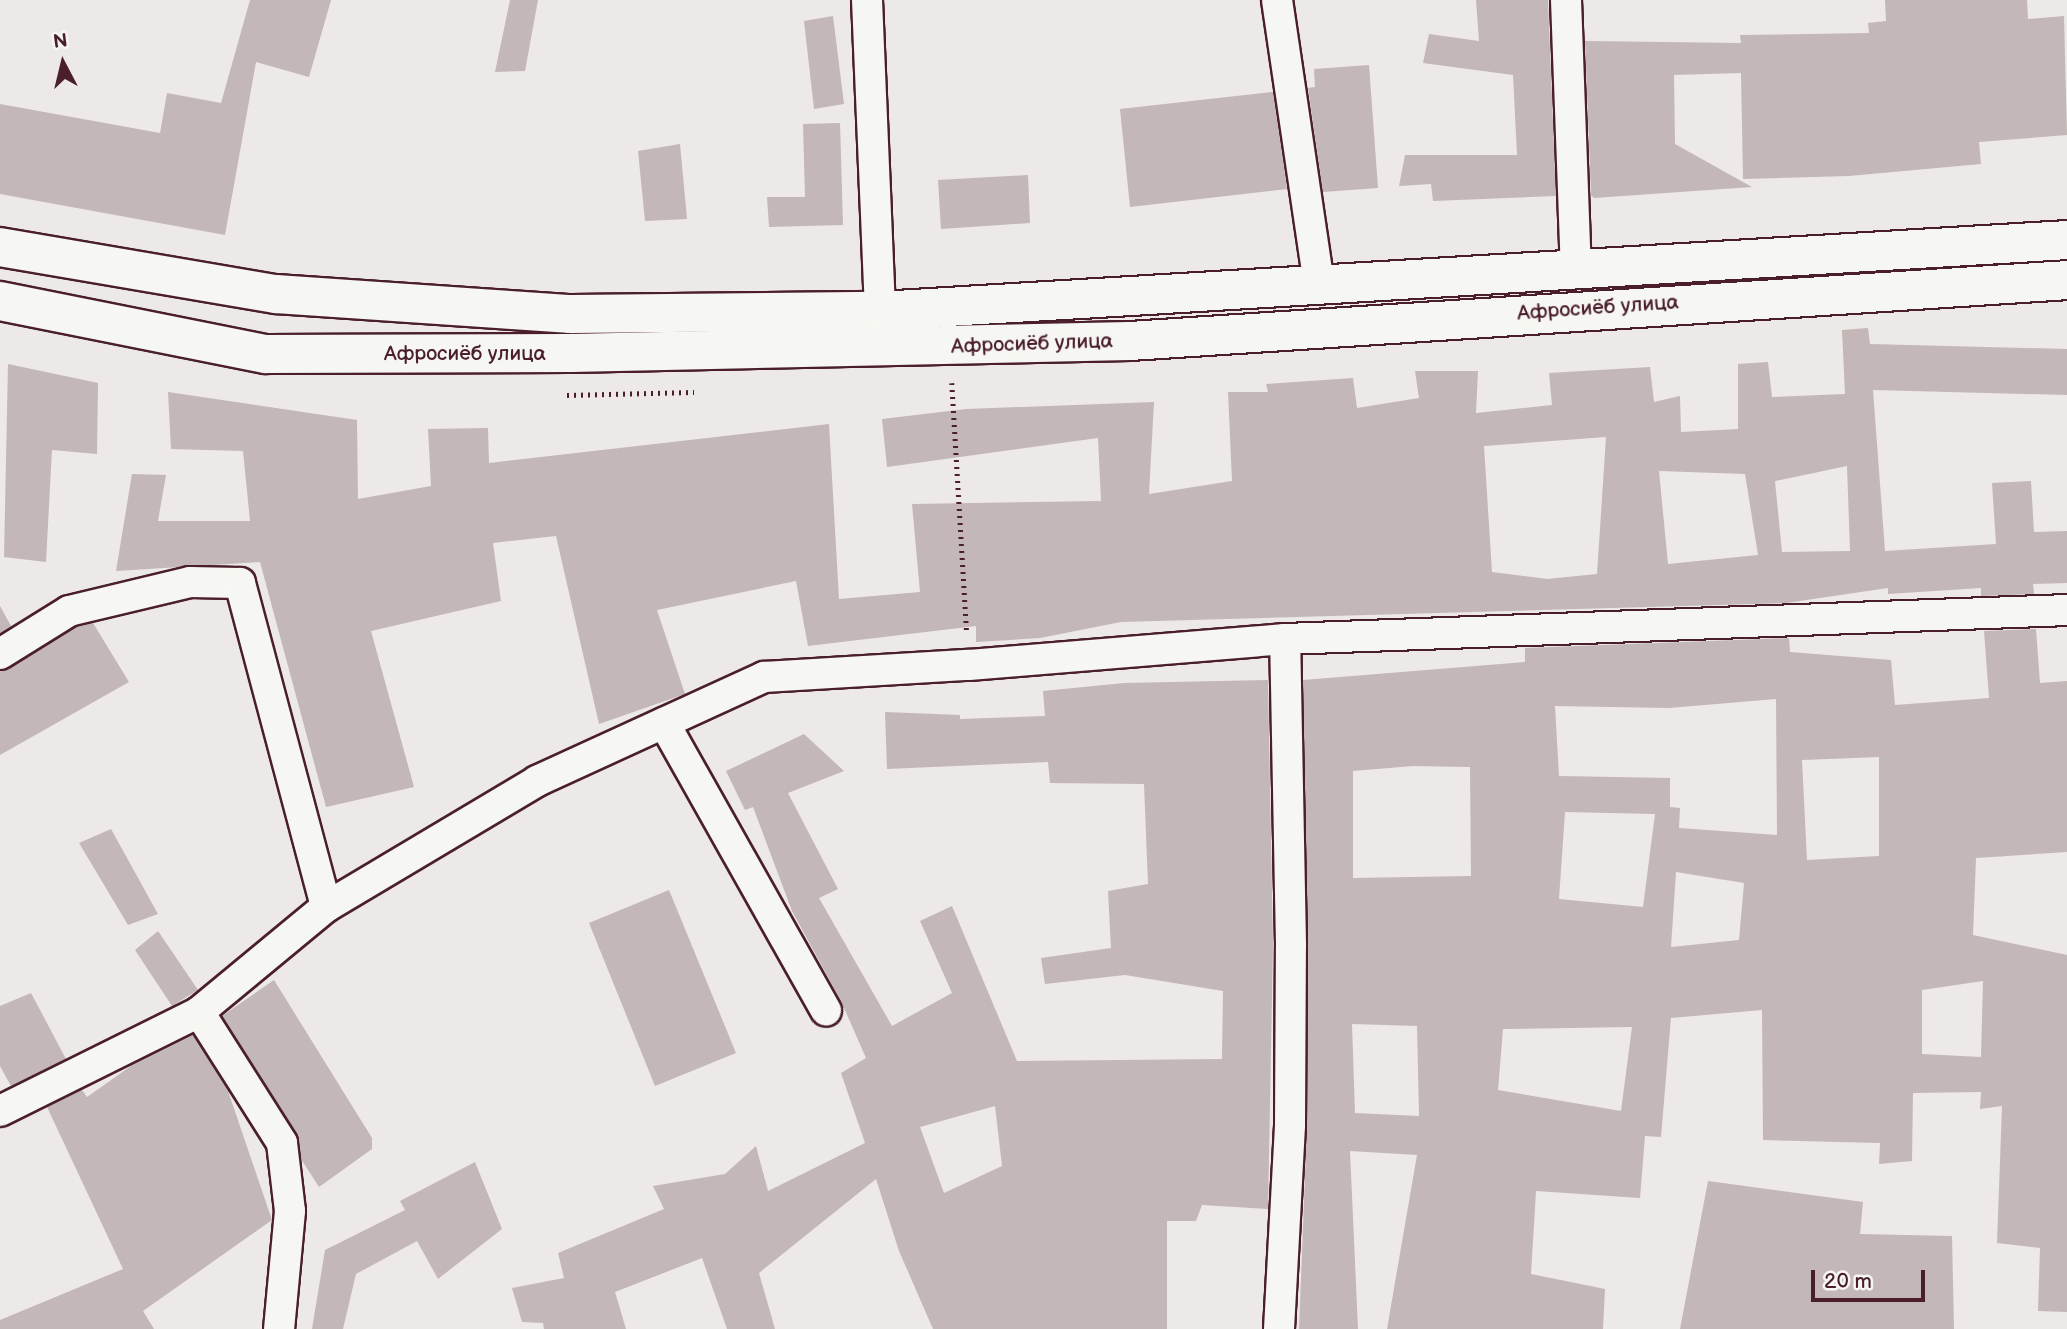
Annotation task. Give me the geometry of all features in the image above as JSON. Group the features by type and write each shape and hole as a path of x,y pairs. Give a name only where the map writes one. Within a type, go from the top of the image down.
{"main road":[{"name":"Афросиёб улица","path":"0,247 276,294 571,314 880,311 2067,240"},
{"name":"Афросиёб улица","path":"0,300 266,354 950,346 1130,341 2067,280"}],"street":[{"path":"867,0 880,311"},
{"path":"1277,0 1319,285"},
{"path":"1566,0 1576,270"},
{"path":"0,654 69,611 190,582 240,583 326,907"},
{"path":"0,1111 199,1012 326,907 537,780 764,677 969,666 1285,639 2067,610"},
{"path":"1279,1329 1290,1125 1291,972 1285,639"},
{"path":"664,723 826,1010"},
{"path":"199,1012 282,1143 290,1211 279,1329"}],"path":[{"path":"950,346 969,666"}],"building":[{"path":"250,0 331,0 309,77 256,62 225,235 0,194 0,104 160,133 167,93 221,103"},
{"path":"510,0 538,0 525,71 495,72"},
{"path":"1476,0 1548,0 1556,196 1433,201 1431,184 1399,186 1405,155 1517,155 1513,75 1423,63 1429,34 1479,41"},
{"path":"1885,0 2027,0 2028,19 2064,16 2067,135 1979,142 1981,164 1849,176 1743,179 1741,73 1674,75 1675,144 1752,187 1594,198 1591,195 1585,41 1741,43 1740,35 1869,33 1868,23 1886,21"},
{"path":"833,16 844,104 814,109 804,21"},
{"path":"1369,65 1378,188 1323,192 1308,88 1315,87 1314,69"},
{"path":"1273,92 1287,189 1130,207 1120,109"},
{"path":"840,123 843,225 769,227 767,197 805,197 803,124"},
{"path":"680,144 687,219 645,221 638,151"},
{"path":"1028,175 1030,223 941,229 938,180"},
{"path":"1868,328 1870,344 2067,349 2067,395 1873,390 1885,551 1996,544 1992,483 2031,481 2034,532 2067,531 2067,583 2033,584 2034,594 1981,596 1981,588 1888,594 1888,588 1786,603 1121,622 1040,638 976,642 976,626 808,646 796,581 657,610 685,694 599,724 556,536 493,543 501,601 371,631 414,787 326,807 260,562 116,571 132,474 166,475 158,521 250,521 243,451 171,449 168,392 357,420 358,499 431,486 428,429 488,428 489,463 829,424 839,599 920,592 912,504 1101,501 1098,438 887,467 882,419 966,409 1154,402 1149,494 1232,481 1228,392 1268,392 1266,384 1353,378 1357,408 1419,398 1415,371 1478,371 1476,413 1552,405 1549,373 1650,367 1654,402 1680,396 1681,432 1738,429 1738,364 1768,362 1772,397 1845,394 1842,330","holes":["1606,437 1597,574 1547,579 1492,572 1484,446","1847,466 1850,551 1782,552 1775,481","1659,471 1745,474 1758,555 1668,564"]},
{"path":"8,364 98,383 97,454 52,450 46,562 4,557"},
{"path":"0,606 11,626 0,633"},
{"path":"93,623 129,682 0,755 0,671 76,627"},
{"path":"2036,629 2040,683 2067,681 2067,852 1976,858 1973,935 2067,955 2067,1312 2038,1311 2040,1248 1997,1243 2002,1106 1980,1109 1981,1092 1913,1093 1912,1161 1879,1164 1880,1143 1763,1140 1762,1010 1671,1018 1661,1137 1645,1136 1640,1198 1536,1191 1531,1274 1605,1289 1603,1329 1387,1329 1417,1155 1350,1151 1358,1329 1299,1329 1307,1125 1303,680 1525,662 1525,648 1789,638 1790,652 1891,660 1895,705 1989,698 1984,631","holes":["1776,699 1777,835 1679,828 1680,808 1670,807 1670,778 1559,776 1555,706 1669,708","1879,757 1879,856 1807,860 1802,760","1413,766 1470,767 1471,876 1353,878 1353,771","1565,812 1655,814 1643,907 1559,899","1676,872 1744,883 1739,940 1671,947","1983,981 1981,1057 1922,1054 1922,990","1352,1024 1417,1026 1419,1116 1355,1113","1632,1027 1621,1111 1498,1090 1503,1029"]},
{"path":"1268,680 1273,945 1268,1209 1202,1205 1196,1221 1167,1221 1167,1329 933,1329 899,1251 876,1179 759,1273 775,1329 727,1329 702,1258 615,1292 626,1329 544,1329 543,1323 522,1322 512,1288 564,1278 558,1253 664,1209 653,1186 725,1174 756,1146 768,1191 865,1143 841,1073 866,1058 841,1001 792,911 753,807 745,810 726,771 804,734 844,771 788,793 838,889 819,898 892,1026 952,993 920,921 952,906 1017,1061 1222,1059 1223,991 1125,975 1045,984 1041,958 1111,948 1108,891 1148,884 1144,784 1050,783 1048,762 887,769 885,712 960,715 960,719 1045,716 1043,691 1124,683","holes":["995,1106 1002,1166 944,1193 920,1127"]},
{"path":"111,829 158,914 128,925 79,843"},
{"path":"669,890 736,1053 655,1086 589,923"},
{"path":"158,931 198,990 172,1006 135,950"},
{"path":"274,980 372,1138 372,1149 319,1187 301,1159 297,1134 222,1016"},
{"path":"31,993 66,1059 11,1086 0,1066 0,1006"},
{"path":"193,1035 228,1091 272,1220 143,1311 154,1329 0,1329 0,1320 123,1269 47,1107 82,1090 87,1097 131,1066"},
{"path":"475,1162 502,1229 438,1279 417,1241 356,1274 343,1329 312,1329 325,1250 405,1210 400,1201"},
{"path":"1708,1181 1863,1202 1860,1234 1952,1236 1954,1329 1680,1329"}]}
